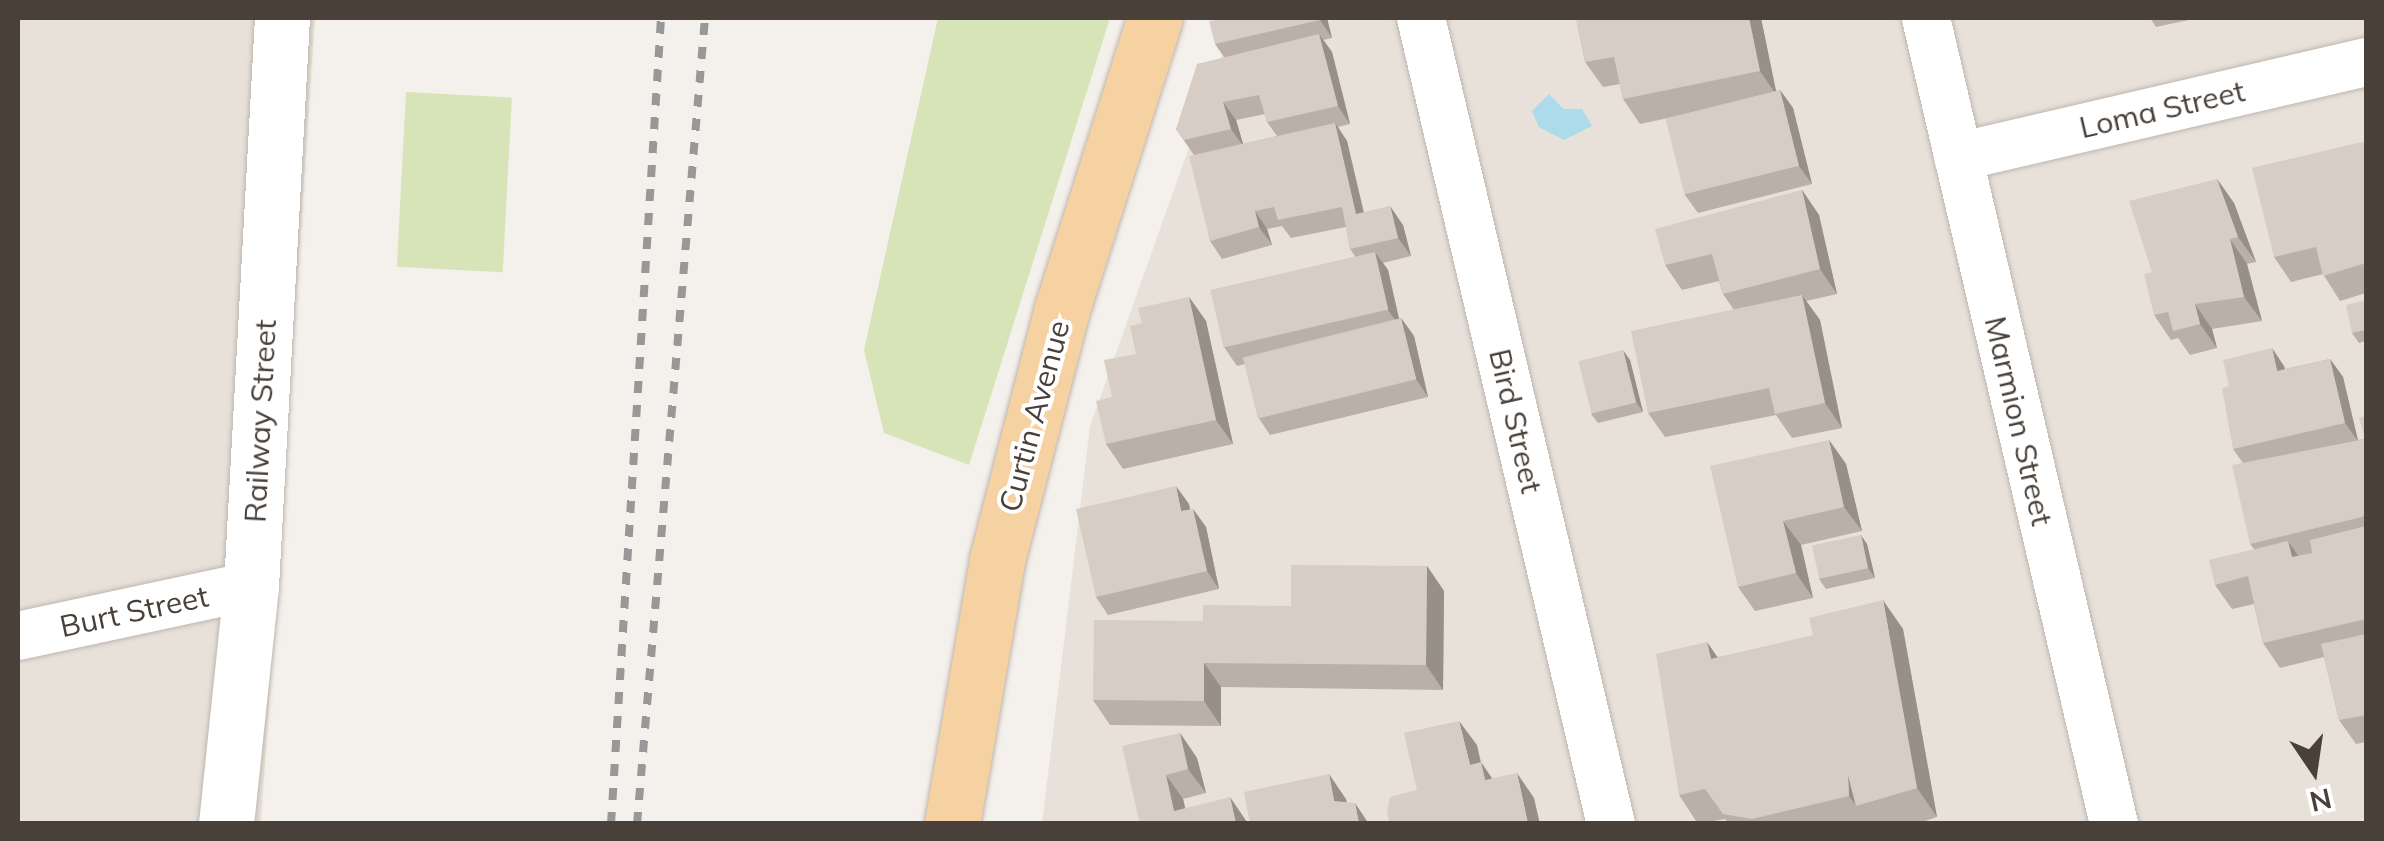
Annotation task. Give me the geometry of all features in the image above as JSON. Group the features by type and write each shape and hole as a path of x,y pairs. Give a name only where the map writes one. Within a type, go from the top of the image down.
{"main road":[{"name":"Curtin Avenue","path":"952,824 997,560 1062,309 1155,18"}],"street":[{"name":"Railway Street","path":"226,824 251,586 282,18"},
{"name":"Bird Street","path":"1421,18 1611,824"},
{"name":"Marmion Street","path":"1926,18 2114,824"},
{"name":"Loma Street","path":"1958,158 2366,62"},
{"name":"Burt Street","path":"18,636 251,586"}],"shaded area":[{"path":"18,18 315,18 261,823 18,823"},
{"path":"1235,18 2366,18 2366,823 1042,824 1090,426"}],"green space":[{"path":"938,18 1110,18 969,465 884,433 864,350"},
{"path":"406,92 512,98 503,272 397,267"}],"water":[{"path":"1549,94 1564,109 1582,109 1592,126 1564,140 1539,127 1532,111"}],"building":[{"path":"1576,18 1749,18 1760,71 1623,99 1614,57 1585,62"},
{"path":"1320,20 1215,44 1209,21"},
{"path":"1319,34 1338,106 1267,122 1259,95 1223,102 1231,129 1184,140 1176,129 1197,64"},
{"path":"1780,90 1799,166 1684,194 1666,119"},
{"path":"1335,123 1356,214 1390,206 1398,238 1350,249 1342,207 1278,220 1274,207 1255,211 1259,227 1210,241 1189,156"},
{"path":"2366,141 2366,263 2323,276 2316,247 2274,257 2252,168"},
{"path":"2217,179 2238,237 2230,239 2244,297 2195,304 2200,324 2173,331 2168,312 2154,315 2144,274 2152,272 2129,201"},
{"path":"1802,190 1820,269 1723,294 1712,254 1665,265 1655,229"},
{"path":"1375,252 1388,309 1224,348 1210,290"},
{"path":"1802,295 1825,403 1775,414 1769,388 1648,413 1631,331"},
{"path":"1189,297 1216,420 1106,444 1096,401 1112,397 1104,360 1136,354 1130,326 1142,323 1138,308"},
{"path":"2366,300 2366,330 2352,333 2346,305"},
{"path":"1401,318 1416,379 1258,419 1243,357"},
{"path":"2272,348 2277,371 2330,359 2345,423 2233,449 2222,388 2229,386 2223,360"},
{"path":"1623,350 1636,402 1591,414 1578,361"},
{"path":"2366,416 2366,514 2250,544 2232,465 2365,439 2359,418"},
{"path":"1829,440 1844,507 1783,521 1796,573 1738,587 1710,466"},
{"path":"1176,486 1181,511 1193,509 1207,571 1096,597 1076,509"},
{"path":"2366,526 2366,619 2263,643 2248,576 2215,585 2209,560 2288,541 2292,557 2312,553 2310,540"},
{"path":"1861,535 1868,568 1819,579 1812,545"},
{"path":"1291,565 1427,566 1426,665 1204,663 1204,701 1093,700 1094,620 1203,621 1203,605 1291,606"},
{"path":"1883,600 1917,788 1856,806 1848,775 1849,796 1752,819 1723,814 1705,789 1679,795 1656,654 1707,642 1711,659 1813,635 1809,618"},
{"path":"2366,634 2366,715 2339,720 2321,644"},
{"path":"1459,721 1470,765 1481,762 1485,780 1517,773 1528,824 1390,824 1390,797 1417,790 1404,733"},
{"path":"1180,733 1188,769 1166,775 1174,811 1230,797 1236,824 1140,824 1122,746"},
{"path":"1329,774 1334,801 1355,803 1359,824 1250,824 1244,792"}],"railway":[{"path":"611,824 661,18"},
{"path":"637,824 705,18"}]}
